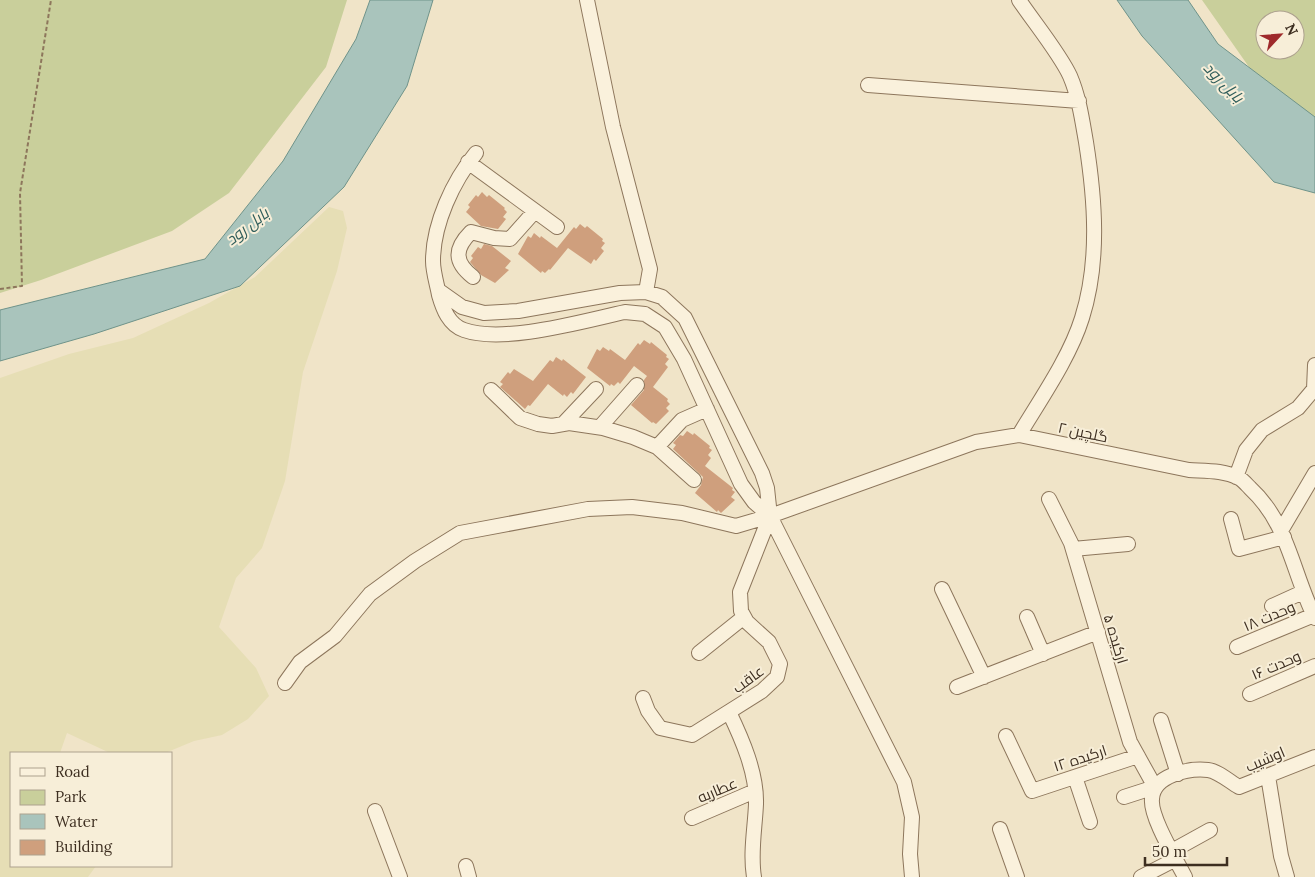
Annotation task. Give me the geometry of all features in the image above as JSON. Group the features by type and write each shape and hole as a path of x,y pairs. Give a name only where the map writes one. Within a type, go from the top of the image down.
{"street":[{"path":"587,0 613,127 650,270 646,292"},
{"path":"1019,0 1069,74 1079,101 1093,189 1094,239 1090,285 1082,319 1058,370 1019,435"},
{"path":"868,85 1079,101"},
{"path":"557,227 472,158 445,205 433,244 433,264 438,290 442,307 450,321 462,330 482,334 506,335 625,312 645,314 665,327 684,359 741,484 754,502 770,516"},
{"path":"473,277 462,268 458,252 466,237 471,232 494,238 510,239 535,211"},
{"path":"438,290 462,306 484,313 518,311 620,293 646,292 662,297 685,318 762,473 767,488 770,516 904,782 912,817 912,877"},
{"path":"684,359 702,353"},
{"path":"1236,477 1246,450 1262,430 1298,408 1314,389 1315,364"},
{"path":"600,427 638,385"},
{"path":"563,424 596,389"},
{"path":"491,390 520,418 552,426 563,424 600,427 657,447 694,480"},
{"path":"657,447 682,420 707,409"},
{"name":"گلچین ۲","path":"286,683 300,662 335,636 370,594 415,561 460,533 597,508 632,507 682,512 736,526 770,516 976,442 1019,435 1189,470 1214,471 1236,477 1265,502 1283,533 1303,592 1314,616"},
{"path":"1231,519 1239,549 1283,533 1315,473"},
{"name":"ارکیده ۵","path":"1048,500 1073,549 1130,742 1155,787"},
{"path":"699,653 744,617 741,611 740,592 770,516"},
{"path":"1073,549 1128,544"},
{"path":"942,589 984,677"},
{"path":"1272,606 1303,592"},
{"name":"وحدت ۱۸","path":"1237,647 1314,616"},
{"name":"عاقب","path":"643,698 648,711 660,728 692,735 762,691 777,678 780,664 769,642 757,633 744,617"},
{"path":"1027,617 1043,654"},
{"path":"957,687 1098,632"},
{"name":"وحدت ۱۶","path":"1250,694 1315,666"},
{"path":"729,712 744,745 755,791 754,877"},
{"path":"1161,720 1178,774"},
{"name":"ارکیده ۱۲","path":"1006,736 1032,791 1138,756"},
{"name":"اوشیب","path":"1124,797 1155,787 1165,778 1178,774 1210,770 1239,787 1315,757"},
{"path":"1268,776 1281,856 1287,877"},
{"path":"1075,777 1090,822"},
{"path":"1155,787 1151,800 1159,827 1185,877"},
{"name":"عطاریه","path":"692,818 755,791"},
{"path":"375,811 400,877"},
{"path":"1000,829 1017,877"},
{"path":"1142,877 1210,830"}],"path":[{"path":"0,289 22,286 20,193 51,0"}],"shaded area":[{"path":"329,207 343,211 347,228 337,271 303,372 285,481 262,548 236,578 219,627 256,668 269,696 248,719 222,735 194,741 167,752 108,752 67,733 60,752 10,752 10,867 95,867 88,877 0,877 0,378 69,354 133,338 209,303 255,277"}],"green space":[{"path":"0,0 347,0 326,67 229,193 172,231 41,280 0,293"},
{"path":"1202,0 1315,0 1315,124 1263,87"}],"water":[{"name":"بابل رود","path":"370,0 433,0 407,86 344,187 240,286 94,334 0,361 0,310 205,259 283,161 356,39"},
{"name":"بابل رود","path":"1117,0 1188,0 1218,44 1315,117 1315,193 1274,182 1142,36"}],"building":[{"path":"482,192 487,197 489,195 505,208 507,212 503,217 506,219 498,229 481,226 466,212 470,207 468,205 476,195 478,197"},
{"path":"580,224 585,228 587,226 603,239 602,241 605,243 601,248 604,251 591,264 568,248 550,270 545,273 542,271 541,273 518,254 528,236 531,238 534,233 557,248 574,227 576,229"},
{"path":"484,244 492,246 511,261 505,268 509,270 495,283 481,275 470,262 473,258 471,256 478,247 481,249"},
{"path":"644,340 650,344 651,342 667,355 666,357 669,359 665,364 668,367 653,387 668,399 667,401 670,404 666,408 669,411 656,424 652,423 631,405 644,390 644,380 647,376 634,366 620,384 618,382 614,386 611,384 610,386 587,368 597,349 600,351 603,347 609,351 610,349 625,360 638,343 640,345"},
{"path":"556,357 562,361 563,359 586,377 573,394 571,392 567,397 564,394 563,396 548,384 530,406 528,405 525,409 500,387 503,384 500,382 508,372 510,374 514,369 533,381 550,360 553,362"},
{"path":"687,431 693,435 694,433 710,446 709,448 712,450 708,455 711,458 705,466 733,488 732,490 735,492 731,497 735,500 721,513 718,510 717,512 695,493 701,485 703,477 673,449 676,445 673,443 680,435 683,436"}]}
